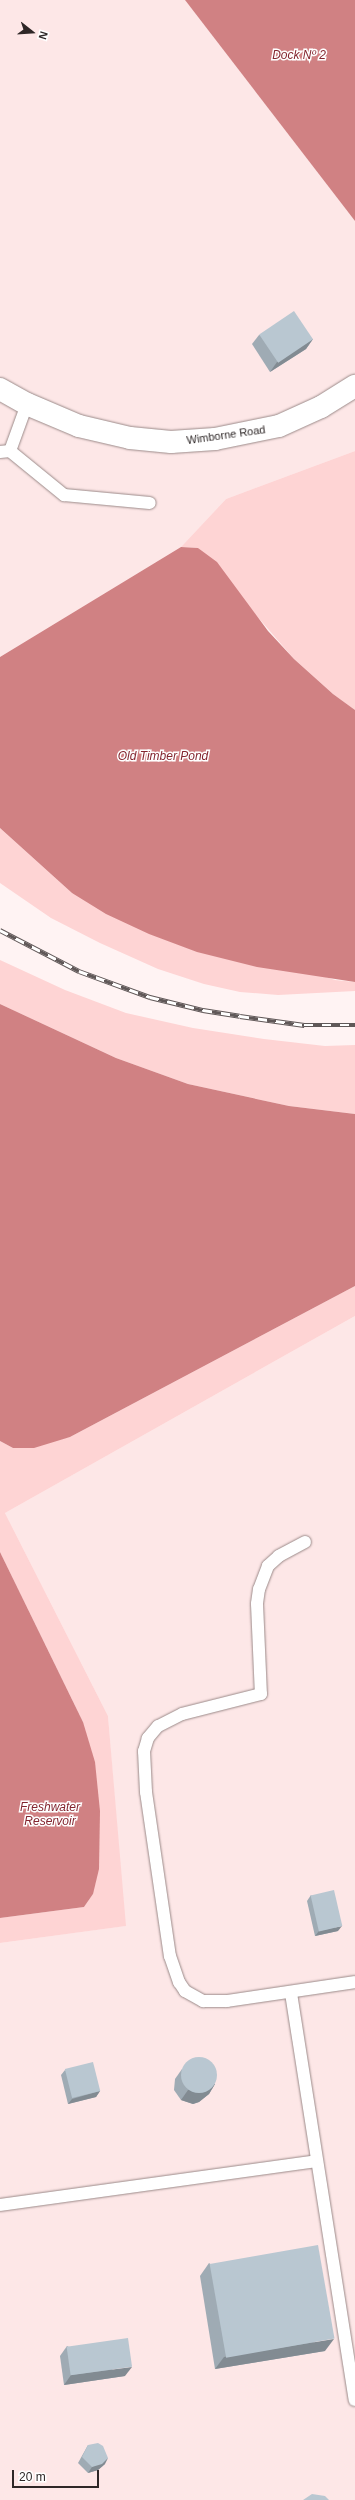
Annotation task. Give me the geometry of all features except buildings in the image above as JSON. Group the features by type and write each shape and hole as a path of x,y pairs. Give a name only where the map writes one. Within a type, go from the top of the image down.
{"street":[{"name":"Wimborne Road","path":"0,389 27,404 79,426 116,435 155,441 190,441 241,435 279,426 321,407 355,386"}],"lane":[{"path":"27,404 5,451 64,495 150,503"},
{"path":"305,1542 279,1556 268,1566 259,1589 257,1604 261,1694 169,1719 148,1738 144,1751 143,1769 170,1956 179,1982 193,1997 212,2002 290,1993 355,1982"},
{"path":"290,1993 355,2400"},
{"path":"0,2206 316,2161"}],"shaded area":[{"path":"0,0 185,0 355,221 355,451 226,499 181,547 0,657"},
{"path":"355,451 355,710 333,694 294,659 198,548 181,547 226,499"},
{"path":"0,828 72,893 335,980 355,982 355,991 278,995 240,992 204,984 158,969 100,943 51,918 0,883"},
{"path":"0,960 65,990 126,1013 193,1028 264,1039 325,1046 355,1045 355,1114 289,1106 188,1084 116,1058 0,1004"},
{"path":"355,1286 355,1316 5,1513 108,1716 126,1926 0,1943 0,1918 84,1907 93,1894 83,1722 0,1552 0,1441 13,1448 70,1437"},
{"path":"355,1316 355,2500 0,2500 0,1943 125,1926 108,1716 5,1513"}],"water":[{"name":"Dock Nº 2","path":"185,0 355,0 355,221"},
{"name":"Old Timber Pond","path":"181,547 198,548 217,562 268,631 294,659 333,694 355,710 355,982 257,967 197,952 149,934 106,914 72,893 0,828 0,657"},
{"path":"0,1004 116,1058 188,1084 289,1106 355,1114 355,1286 70,1437 34,1448 13,1448 0,1441"},
{"name":"Freshwater Reservoir","path":"0,1552 83,1722 95,1762 100,1811 99,1869 93,1894 84,1907 0,1918"}],"railway":[{"path":"0,930 79,971 150,997 203,1010 304,1025 355,1025"}]}
